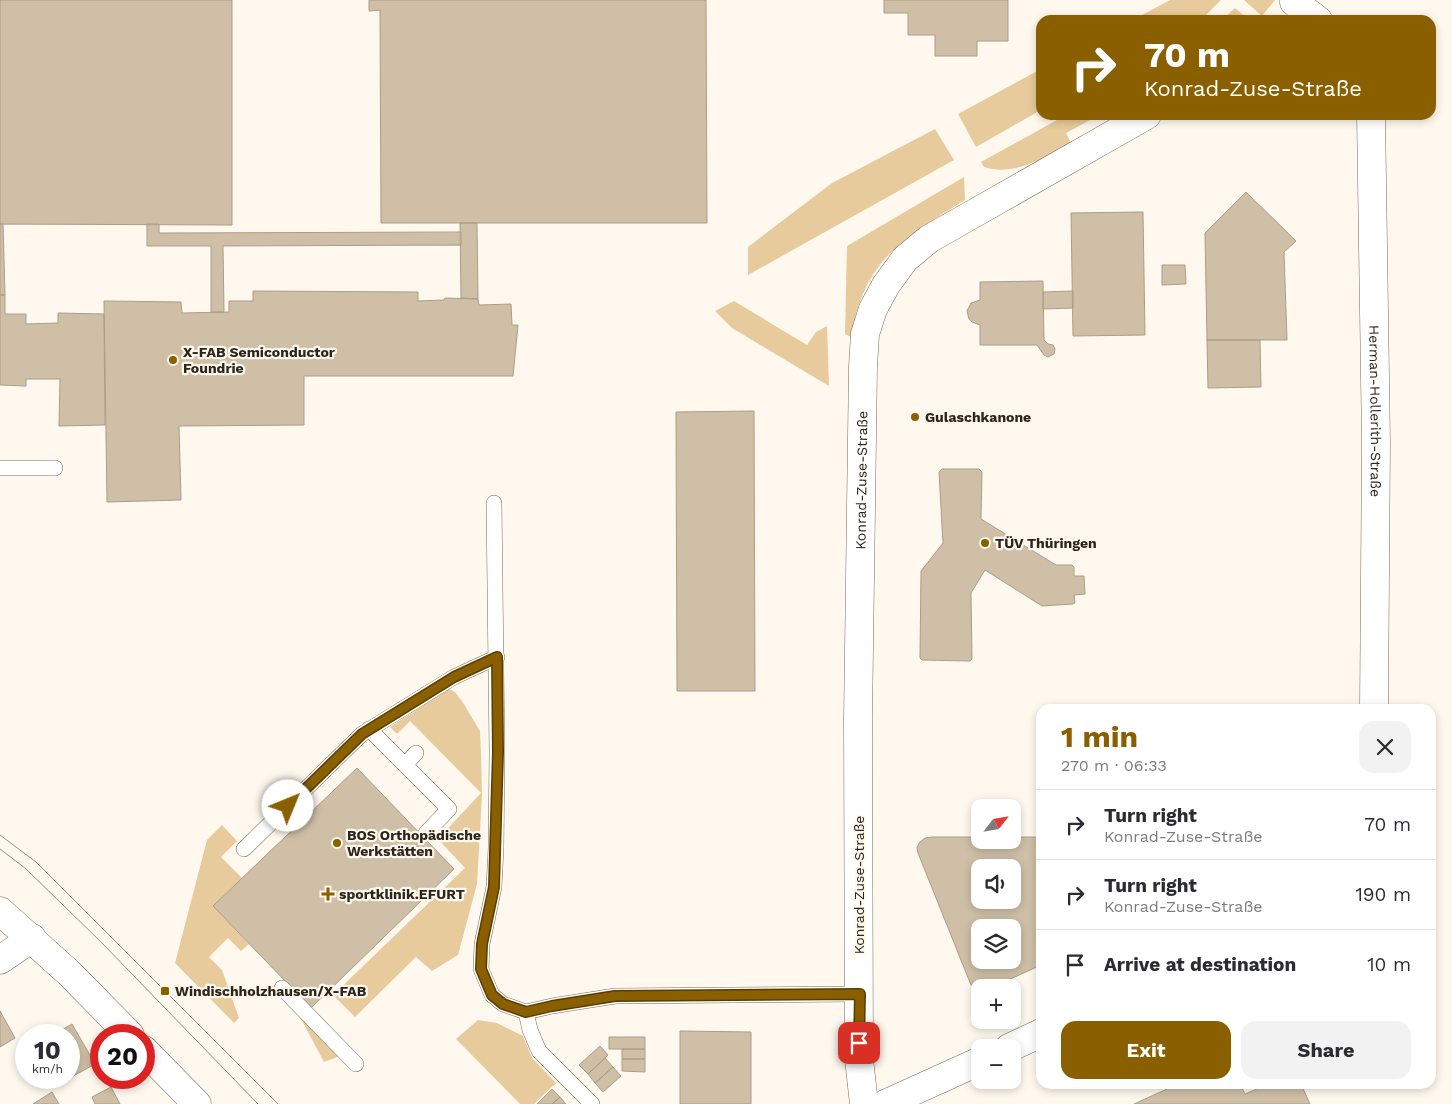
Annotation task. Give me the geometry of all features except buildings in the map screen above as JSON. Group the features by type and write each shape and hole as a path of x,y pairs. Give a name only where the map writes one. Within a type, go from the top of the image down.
{"street":[{"path":"1289,7 1307,15"},
{"name":"Konrad-Zuse-Straße","path":"864,1104 859,1059 858,719 865,334 873,309 886,285 905,259 929,239 1138,120"},
{"name":"Herman-Hollerith-Straße","path":"1371,120 1376,442 1374,704"},
{"path":"0,910 69,973 119,1024"},
{"path":"0,960 32,938"},
{"path":"1021,1042 1036,1035"},
{"path":"155,1061 197,1104"},
{"path":"885,1104 971,1065"}],"lane":[{"path":"0,468 55,468"},
{"path":"494,503 498,752 494,887 482,944 481,969 492,995 503,1004 526,1012 615,996 859,985"},
{"path":"244,849 362,734 454,677 497,657"},
{"path":"369,729 449,809 426,833"},
{"path":"405,765 416,753"},
{"path":"282,988 356,1064"},
{"path":"526,1012 530,1030 539,1051 592,1104"}],"shaded area":[{"path":"1170,0 1221,0 1206,15 1142,15"},
{"path":"1244,0 1275,0 1261,15"},
{"path":"1235,8 1243,15 1227,15"},
{"path":"1036,72 1036,113 976,147 958,114"},
{"path":"1057,120 1090,120 1066,133 1071,143 1029,164 1007,169 996,169 984,167 981,162"},
{"path":"935,129 954,160 748,275 748,247 832,183"},
{"path":"964,177 965,200 923,227 890,254 876,270 866,288 857,310 851,337 845,334 847,246"},
{"path":"734,301 807,345 816,332 827,326 829,386 732,328 715,311"},
{"path":"449,689 455,692 462,701 480,731 481,752 482,795 477,884 458,955 432,971 416,957 355,1017 333,995 465,868 438,839 481,793 410,721 397,734 390,727"},
{"path":"222,825 237,841 221,857 242,878 213,906 249,944 241,951 228,938 209,957 222,970 239,1018 234,1023 175,963 207,840"},
{"path":"303,1014 343,1055 324,1062 300,1017"},
{"path":"478,1020 497,1023 523,1036 532,1058 556,1083 534,1104 520,1104 456,1039"}],"tram line":[{"path":"0,835 36,862 278,1104"},
{"path":"0,849 25,868 101,942 258,1104"}],"place":[{"name":"X-FAB Semiconductor Foundrie","path":"173,360"},
{"name":"Gulaschkanone","path":"915,417"},
{"name":"TÜV Thüringen","path":"985,543"},
{"name":"BOS Orthopädische Werkstätten","path":"337,843"},
{"name":"sportklinik.EFURT","path":"328,894"},
{"name":"Windischholzhausen/X-FAB","path":"165,991"}],"route":[{"path":"288,806 362,734 454,677 497,657 496,848 494,887 482,944 481,969 492,995 503,1004 526,1012 615,996 860,994 859,1043"}]}
